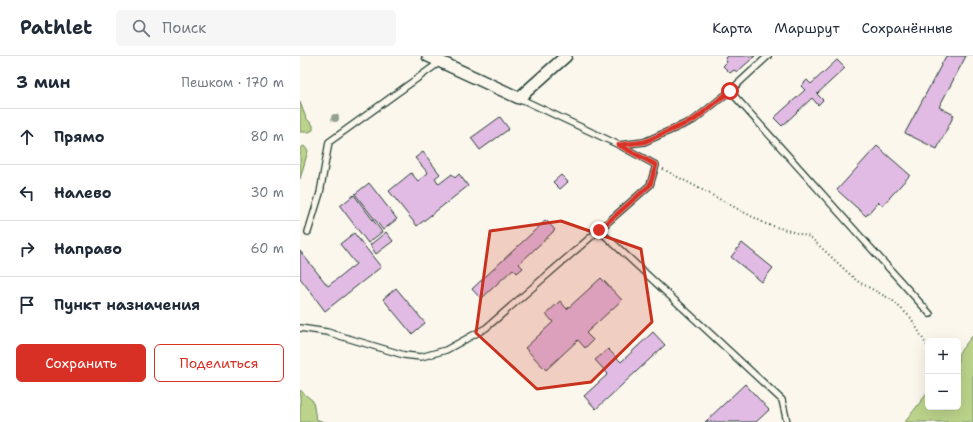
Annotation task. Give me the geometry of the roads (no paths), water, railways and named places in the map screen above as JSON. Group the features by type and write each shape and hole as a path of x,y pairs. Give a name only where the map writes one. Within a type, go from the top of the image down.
{"street":[{"path":"428,56 519,98 566,56"}],"lane":[{"path":"619,145 644,142 694,120 730,91 768,56"},
{"path":"308,232 320,193 328,142 440,62"},
{"path":"730,91 930,314"},
{"path":"300,328 327,332 404,355 421,357 446,350 486,328 650,185 656,165 619,145 519,98"},
{"path":"599,230 782,400 787,422"}]}
